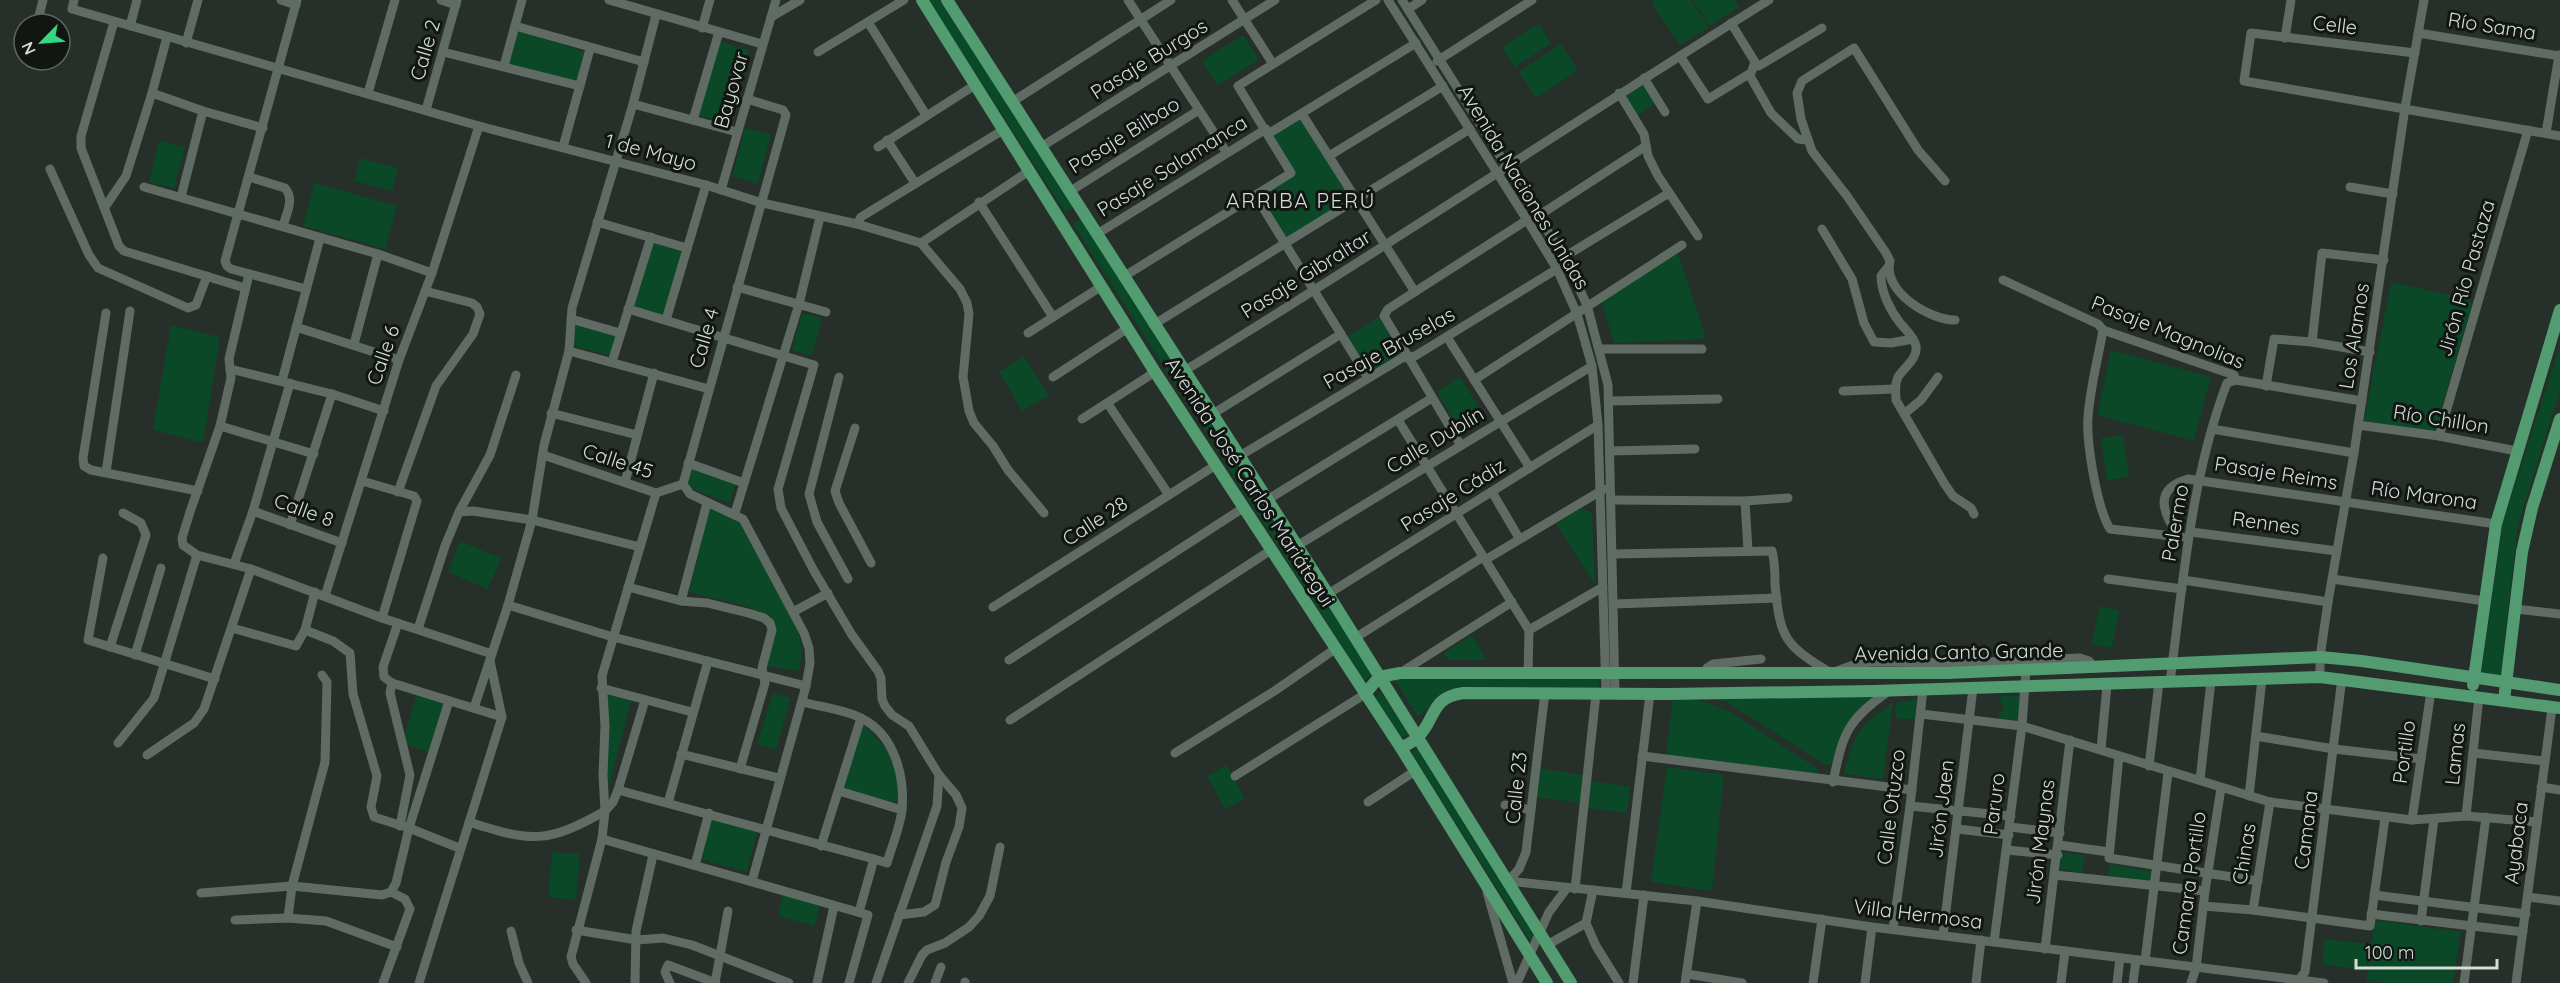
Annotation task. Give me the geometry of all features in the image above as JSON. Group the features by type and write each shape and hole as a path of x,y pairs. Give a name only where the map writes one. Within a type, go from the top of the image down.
{"main road":[{"name":"Avenida José Carlos Mariátegui","path":"922,0 1155,372 1401,748 1547,983"},
{"name":"Avenida José Carlos Mariátegui","path":"950,1 1153,325 1328,594 1571,983"},
{"path":"1062,222 1080,210"},
{"path":"2475,696 2474,678 2496,524 2560,310"},
{"path":"2504,700 2525,536 2560,419"},
{"name":"Avenida Canto Grande","path":"1379,677 1400,673 1610,675 2026,671 2320,657 2560,690"},
{"path":"1365,694 1379,677"},
{"name":"Avenida Canto Grande","path":"1401,748 1418,738 1438,704 1452,694 1545,692 1650,694 2025,688 2320,677 2342,678 2556,708"}],"street":[{"path":"130,26 137,0"},
{"path":"186,43 198,0"},
{"path":"281,0 296,2 225,261 226,266 231,269 306,289"},
{"path":"368,93 395,0"},
{"path":"441,0 457,2"},
{"path":"504,66 522,0"},
{"path":"609,0 762,44"},
{"path":"702,28 710,0"},
{"name":"Bayovar","path":"721,190 776,0"},
{"path":"771,17 800,0"},
{"path":"818,52 904,0"},
{"path":"1128,0 1227,153"},
{"path":"1012,102 1171,0"},
{"path":"1232,0 1273,64"},
{"name":"Pasaje Burgos","path":"1041,147 1172,67 1275,0"},
{"path":"1123,277 1291,173 1238,86 1376,0"},
{"name":"Avenida Naciones Unidas","path":"1388,0 1557,269 1577,314 1592,366 1598,425 1610,675"},
{"name":"Avenida Naciones Unidas","path":"1402,0 1564,257 1587,305 1608,385 1615,604 1610,675 1571,888"},
{"path":"1408,9 1422,0"},
{"path":"1430,65 1532,0"},
{"name":"Pasaje Gibraltar","path":"1184,371 1386,246 1619,93 1769,0"},
{"path":"2285,38 2291,0"},
{"name":"Los Alamos","path":"2320,677 2320,657 2328,602 2370,352 2421,0"},
{"name":"Calle 2","path":"426,110 457,2"},
{"name":"1 de Mayo","path":"73,5 167,38 279,70 368,93 479,126 706,185 762,203 856,224 921,243"},
{"path":"474,708 508,605 532,520 551,413 568,351 572,308 633,104 656,15"},
{"path":"114,21 81,136 81,148 119,246 124,251 245,288"},
{"path":"868,22 926,115"},
{"path":"1731,23 1754,60 1752,70 1771,113 1798,139 1807,140"},
{"path":"515,26 644,62"},
{"path":"1680,56 1708,99 1822,28"},
{"path":"693,120 719,32"},
{"name":"Celle","path":"2405,108 2246,83 2244,81 2251,33 2415,53"},
{"name":"Río Sama","path":"2418,33 2559,55"},
{"path":"105,207 126,176 167,38"},
{"name":"Pasaje Salamanca","path":"1096,234 1227,153 1302,114 1416,43"},
{"path":"563,147 590,48"},
{"path":"1945,181 1918,150 1854,48 1806,77 1799,85 1797,93 1807,140 1815,155 1847,196 1890,261 1881,276 1883,289 1898,320 1913,339 1916,354 1898,377 1895,389 1896,400 1944,483 1953,496 1971,508 1974,514"},
{"path":"443,52 580,86"},
{"path":"2546,134 2559,55"},
{"path":"1644,78 1665,112"},
{"path":"878,147 975,85"},
{"path":"1329,156 1443,86"},
{"path":"152,93 203,111 263,128"},
{"path":"1619,93 1644,134 1648,156 1698,236"},
{"name":"Calle 4","path":"683,484 762,203 785,112 747,99"},
{"path":"633,104 738,132"},
{"path":"2405,108 2560,136"},
{"name":"Pasaje Bilbao","path":"1069,192 1199,110"},
{"path":"181,197 203,111"},
{"path":"1302,114 1415,292"},
{"name":"Calle 6","path":"325,596 399,360 432,273 479,126"},
{"path":"1153,325 1470,129"},
{"path":"856,224 861,217 1004,130"},
{"name":"Jirón Río Pastaza","path":"2439,436 2528,130"},
{"path":"887,140 915,183"},
{"path":"1538,216 1646,146"},
{"path":"50,168 88,255 98,268 188,308 196,305 207,276"},
{"path":"1029,171 979,202 921,243 960,290 967,303 969,314 963,377 969,411 974,423 993,446 1008,470 1044,513"},
{"path":"249,177 285,188 288,192 289,204 283,226"},
{"path":"666,320 706,185"},
{"path":"144,187 378,254 432,273"},
{"path":"2350,187 2393,194"},
{"path":"1564,257 1670,193"},
{"path":"1255,195 1368,378"},
{"path":"979,202 1053,317"},
{"path":"735,513 799,304 820,217"},
{"path":"1460,444 1384,316 1388,309 1527,220"},
{"path":"597,222 687,248"},
{"path":"1822,229 1852,279 1864,323 1874,342 1891,343 1913,339"},
{"path":"612,362 651,237"},
{"path":"234,564 253,511 273,441 296,327 320,238"},
{"path":"1474,380 1682,245"},
{"path":"354,344 378,254"},
{"path":"2312,342 2322,254 2384,260"},
{"path":"1888,267 1896,287 1906,301 1936,316 1955,320"},
{"name":"Pasaje Bruselas","path":"1238,457 1402,358 1415,356 1557,269"},
{"path":"249,274 229,359 231,378 220,426 182,538 183,545 197,555 251,569 491,657"},
{"name":"Pasaje Magnolias","path":"2003,280 2098,324 2103,330 2234,375 2236,380 2362,401"},
{"path":"1028,333 1102,286"},
{"path":"737,287 826,312"},
{"path":"398,492 436,386 473,334 480,314 472,303 425,291"},
{"path":"628,309 814,365 778,489 778,498 813,571 852,635 882,678 882,699 885,706 892,715 909,726 962,808 957,835 946,862 935,905 924,912 899,915"},
{"path":"106,472 130,311"},
{"path":"106,313 83,458 84,466 91,470 198,491"},
{"path":"571,319 620,333"},
{"path":"296,327 399,360"},
{"path":"1053,377 1128,327"},
{"name":"Rennes","path":"2103,330 2088,417 2094,472 2104,520 2110,529 2337,551"},
{"path":"1211,415 1341,334"},
{"path":"1446,337 1530,468"},
{"path":"2266,386 2273,340 2277,338 2370,352"},
{"path":"1600,349 1702,349"},
{"path":"568,351 709,389"},
{"name":"Calle Dublín","path":"1297,546 1460,444 1500,423 1592,366"},
{"path":"230,369 332,394 384,411"},
{"path":"1082,419 1155,372"},
{"path":"625,482 654,373"},
{"path":"418,629 459,512 490,455 516,375"},
{"path":"839,377 809,494 817,522 848,579"},
{"path":"1904,414 1921,400 1938,377"},
{"name":"Palermo","path":"2149,766 2165,682 2173,663 2187,536 2212,429 2227,383 2236,380"},
{"path":"1843,391 1895,389"},
{"path":"290,525 332,394"},
{"path":"1267,500 1432,398"},
{"path":"1609,401 1718,399"},
{"path":"1108,404 1169,495"},
{"path":"551,413 638,435"},
{"path":"1398,420 1530,630 1528,674"},
{"name":"Pasaje Cádiz","path":"1328,594 1598,425"},
{"name":"Río Chillon","path":"2358,425 2439,436 2517,451"},
{"path":"220,426 314,454"},
{"path":"855,428 836,491 839,503 871,563"},
{"path":"2212,429 2354,453"},
{"path":"1610,451 1695,449"},
{"name":"Calle 45","path":"543,455 656,493 683,484"},
{"path":"688,463 744,483"},
{"name":"Calle 28","path":"993,607 1216,465"},
{"name":"Pasaje Reims","path":"2187,536 2167,518 2164,504 2165,495 2171,486 2188,479 2346,502"},
{"path":"362,481 414,496 417,501 382,618"},
{"path":"683,484 690,494 735,513 743,519 804,633 809,648 810,663 806,686 752,882"},
{"path":"1355,638 1600,489 1611,488"},
{"path":"1492,492 1519,537"},
{"path":"586,983 571,957 576,930 602,839 605,811 602,676 656,493"},
{"path":"1611,500 1745,501 1788,498"},
{"path":"1745,501 1748,550"},
{"name":"Río Marona","path":"2346,502 2496,524"},
{"path":"681,601 707,503"},
{"path":"1009,660 1243,508"},
{"name":"Calle 8","path":"253,511 342,543"},
{"path":"459,512 473,511 532,520 640,547"},
{"path":"110,647 146,535 141,523 123,513"},
{"path":"1010,720 1270,550"},
{"path":"1613,554 1772,551 1779,622 1789,643 1806,658 1831,673 1856,664 1872,662 1965,663 2080,658 2089,661 2095,668"},
{"path":"118,743 154,698 197,555"},
{"path":"103,558 88,640 215,679"},
{"path":"135,655 162,568"},
{"path":"147,754 195,723 204,709 251,569"},
{"path":"2108,579 2183,584 2328,602"},
{"path":"2332,579 2485,601"},
{"path":"1530,630 1604,586"},
{"path":"628,587 681,601 707,603 727,608 764,618 770,623 772,630 762,668 765,683 740,769"},
{"path":"232,628 296,646 305,630 315,592"},
{"path":"793,612 828,593"},
{"path":"1615,604 1777,598"},
{"path":"1400,673 1512,602"},
{"path":"508,605 613,636 806,686"},
{"path":"2516,609 2560,614"},
{"path":"399,623 383,667 384,677 392,683 502,717"},
{"path":"305,630 333,641 350,652 353,694 377,776 371,812 374,817 459,848"},
{"path":"1175,753 1276,690 1335,649"},
{"path":"418,983 502,717 491,657"},
{"path":"1705,674 1707,668 1713,664 1761,659"},
{"path":"668,803 708,661"},
{"name":"Paruro","path":"1994,942 2022,726 2026,671"},
{"path":"288,918 292,886 325,762 327,682 322,675"},
{"name":"Camana","path":"2297,981 2305,972 2342,678"},
{"path":"2249,796 2262,679"},
{"path":"2200,780 2211,681"},
{"path":"201,893 292,886 382,895 391,892 396,883 410,775 390,693 392,683"},
{"path":"2101,749 2107,685"},
{"path":"602,688 692,712"},
{"name":"Jirón Jaen","path":"1944,935 1973,688"},
{"name":"Calle Otuzco","path":"1893,929 1923,689"},
{"path":"1833,782 1839,754 1850,724 1871,704 1891,690"},
{"name":"Portillo","path":"2412,819 2431,691"},
{"name":"Calle 23","path":"1508,881 1519,869 1526,852 1545,692"},
{"path":"1236,776 1365,694"},
{"path":"1626,893 1650,694"},
{"name":"Lamas","path":"2466,816 2473,753 2475,696"},
{"path":"469,822 513,836 537,838 571,829 605,811 613,802 618,790 645,700"},
{"path":"405,827 449,701"},
{"path":"618,790 887,863 902,810 898,762 892,750 875,728 861,718 802,702"},
{"name":"Ayabaca","path":"2516,983 2541,788 2556,708"},
{"path":"1921,714 2022,726 2101,749 2168,773 2200,780 2270,802 2385,818 2434,819 2466,816 2537,822"},
{"path":"821,846 861,718"},
{"path":"2256,736 2334,749 2421,759"},
{"name":"Jirón Maynas","path":"2045,949 2070,740"},
{"path":"2473,753 2545,761"},
{"path":"681,754 779,778"},
{"path":"1642,756 1833,782 1912,790"},
{"path":"2119,756 2109,858 2258,882"},
{"path":"1368,802 1415,771"},
{"path":"2133,983 2141,961 2156,885 2168,773"},
{"path":"876,983 937,806 939,775"},
{"name":"Camara Portillo","path":"2191,983 2196,968 2221,788"},
{"path":"2541,788 2560,790"},
{"path":"839,791 902,810"},
{"name":"Chinas","path":"2253,910 2270,802"},
{"path":"1505,805 1531,810"},
{"path":"1910,806 2011,816"},
{"path":"695,866 709,813"},
{"path":"2464,983 2486,817"},
{"path":"2203,906 2253,910 2370,926 2385,818"},
{"path":"2421,921 2434,819"},
{"path":"1957,830 2060,833"},
{"path":"602,839 868,915 849,983"},
{"path":"2059,844 2109,852"},
{"path":"908,983 922,955 927,950 945,943 969,927 979,916 990,896 1000,848"},
{"path":"2007,850 2058,855"},
{"path":"635,983 634,967 638,940 636,931 653,855"},
{"path":"859,912 874,859"},
{"path":"2055,875 2205,891"},
{"path":"1484,881 1515,983"},
{"name":"Villa Hermosa","path":"1508,881 1697,901 1872,927 2324,983"},
{"path":"1515,983 1549,912 1571,888"},
{"path":"1593,890 1586,922 1596,946 1619,983"},
{"path":"383,983 410,909 405,899 391,892"},
{"path":"1633,983 1644,895"},
{"path":"2374,895 2526,914"},
{"path":"2528,897 2560,901"},
{"path":"1697,901 1686,979 1742,983"},
{"path":"817,983 834,906"},
{"path":"669,983 666,972 668,964 716,983 728,911"},
{"path":"2371,914 2523,932"},
{"path":"235,920 288,918 326,921 397,946"},
{"path":"1813,983 1822,919"},
{"path":"1547,945 1586,922"},
{"path":"1865,983 1872,927"},
{"path":"576,930 638,940 663,938 692,945 719,958 789,983"},
{"path":"511,931 519,963 528,983"},
{"path":"1976,983 1981,940"},
{"path":"2061,983 2065,951"},
{"path":"2117,983 2120,958"},
{"path":"936,983 941,967"}],"green space":[{"path":"928,0 940,0 1074,207 1065,212"},
{"path":"1654,0 1691,0 1709,27 1680,45 1651,2"},
{"path":"1693,0 1734,0 1739,7 1710,26"},
{"path":"1539,23 1551,44 1515,67 1502,47"},
{"path":"518,31 586,52 578,81 509,64"},
{"path":"1243,35 1259,60 1217,85 1202,61"},
{"path":"719,41 749,50 729,124 698,115"},
{"path":"1561,44 1578,70 1536,98 1519,72"},
{"path":"1644,85 1656,103 1636,116 1624,97"},
{"path":"1301,117 1354,197 1283,240 1257,196 1293,173 1271,134"},
{"path":"745,128 771,134 758,184 732,176"},
{"path":"159,141 185,147 174,188 149,182"},
{"path":"360,158 398,168 392,191 354,181"},
{"path":"314,183 397,206 385,249 303,226"},
{"path":"1081,219 1375,672 1364,681 1073,224"},
{"path":"651,241 683,250 664,317 631,308"},
{"path":"1678,252 1706,339 1614,343 1601,299"},
{"path":"2391,282 2468,299 2472,304 2435,431 2364,421"},
{"path":"802,313 822,319 812,356 792,350"},
{"path":"1379,317 1403,357 1370,376 1346,338"},
{"path":"576,324 618,335 609,355 572,346"},
{"path":"171,325 220,337 203,443 153,430"},
{"path":"2560,346 2560,391 2518,525 2500,678 2481,676 2503,522"},
{"path":"2111,350 2211,377 2194,441 2097,415"},
{"path":"1024,356 1049,396 1022,411 999,372"},
{"path":"1460,377 1486,418 1462,433 1437,392"},
{"path":"2123,435 2129,477 2107,480 2101,438"},
{"path":"691,466 736,482 730,503 690,488 686,481"},
{"path":"1581,508 1592,512 1595,585 1556,524"},
{"path":"710,509 721,510 738,519 798,629 802,652 799,671 765,666 775,625 772,617 749,607 689,592"},
{"path":"460,541 501,558 488,589 448,572"},
{"path":"2099,606 2119,610 2112,648 2092,645"},
{"path":"1472,635 1487,660 1448,660 1444,653"},
{"path":"1394,679 1600,679 1599,688 1449,689 1418,717"},
{"path":"602,684 633,693 607,794"},
{"path":"1381,692 1407,730 1408,734 1404,737 1399,736 1375,698"},
{"path":"773,693 791,698 776,750 757,744"},
{"path":"1883,693 1837,746 1831,765 1826,765 1715,695"},
{"path":"416,695 444,703 428,752 405,744 404,738"},
{"path":"1673,696 1709,703 1732,713 1817,768 1817,774 1666,755"},
{"path":"2001,696 2020,696 2018,720 1998,718 1999,712 2003,710 2003,705 2000,703"},
{"path":"1917,699 1915,720 1895,718 1896,703"},
{"path":"1893,703 1883,779 1844,774 1851,749 1859,732"},
{"path":"861,723 887,750 891,758 900,803 841,791"},
{"path":"1416,748 1420,750 1535,931 1531,942 1412,754"},
{"path":"1227,765 1245,799 1225,809 1207,776"},
{"path":"1667,767 1724,775 1712,891 1651,882"},
{"path":"1537,768 1584,775 1581,803 1534,797"},
{"path":"1591,781 1630,787 1627,813 1588,808"},
{"path":"711,816 758,828 747,872 700,859"},
{"path":"552,852 580,854 576,900 548,897"},
{"path":"2062,852 2085,855 2082,873 2060,869"},
{"path":"2110,864 2151,871 2151,881 2108,876"},
{"path":"783,895 820,906 814,926 778,916"},
{"path":"2375,920 2461,932 2453,983 2389,983 2366,980"},
{"path":"2325,939 2369,944 2366,971 2322,964"}],"district":[{"name":"ARRIBA PERÚ","path":"1301,201"}]}
